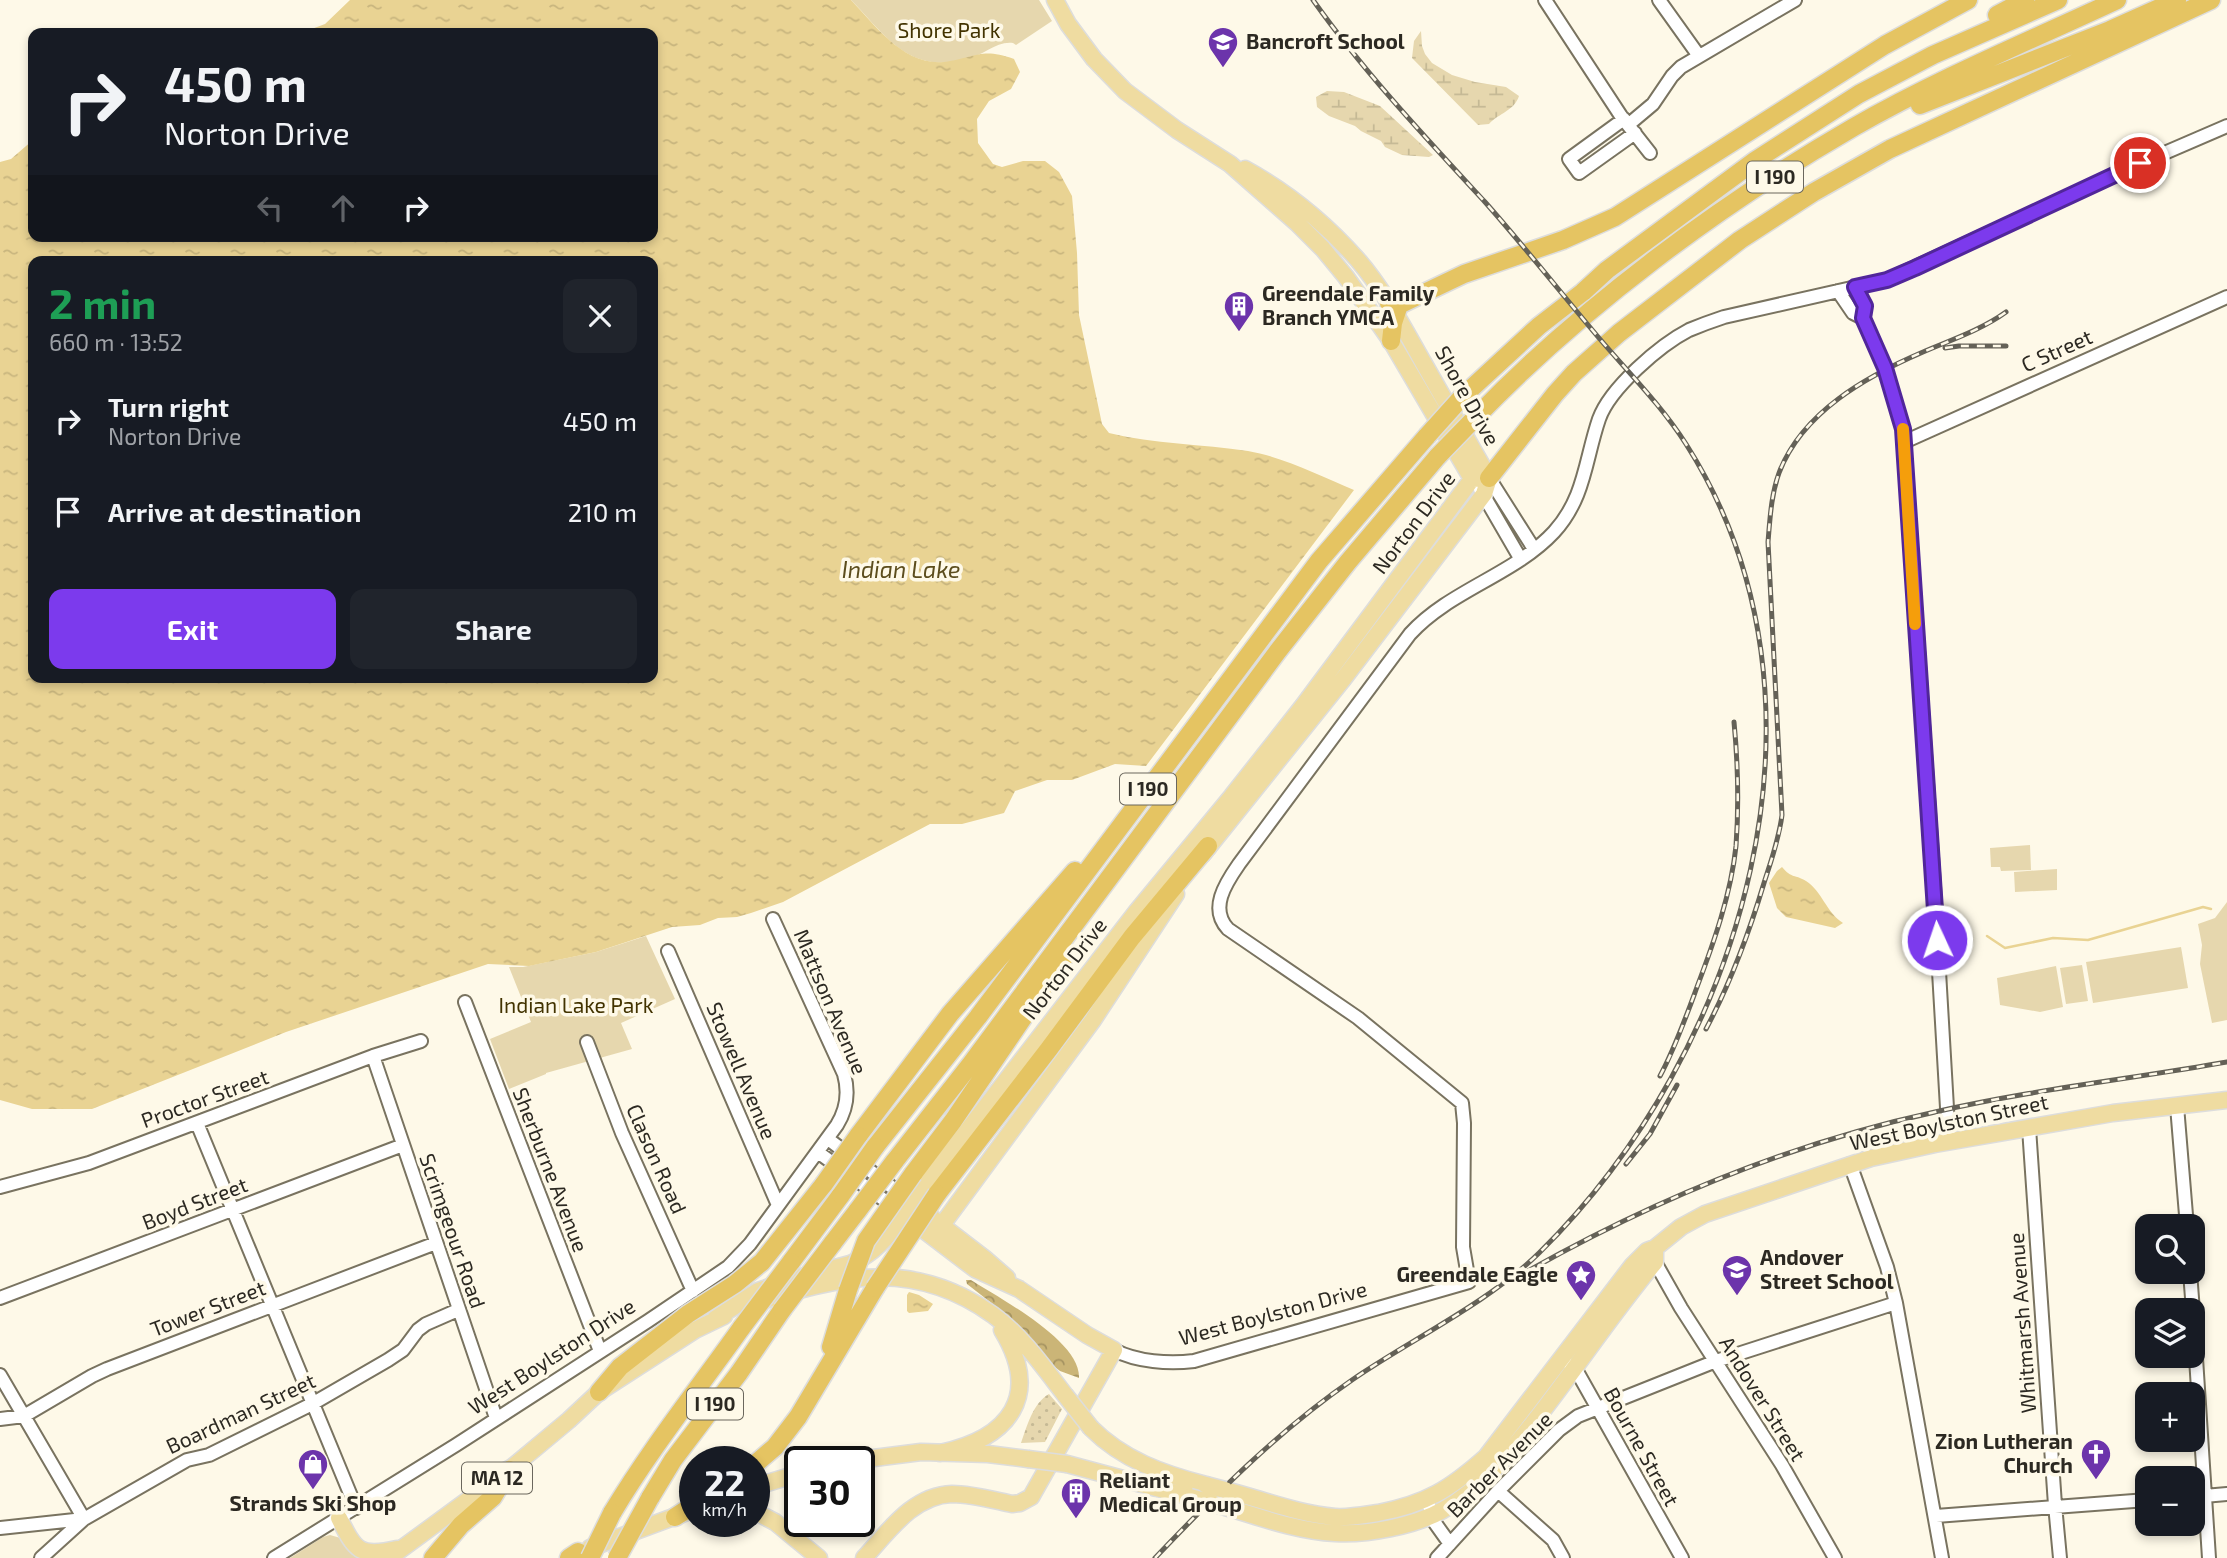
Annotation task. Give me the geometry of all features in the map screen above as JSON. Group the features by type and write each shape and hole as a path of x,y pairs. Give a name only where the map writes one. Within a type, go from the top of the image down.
{"highway":[{"path":"1391,341 1395,307 1464,274 1563,240 1615,217 1885,45 1968,0"},
{"path":"1933,55 1959,34 2025,0"},
{"name":"I 190","path":"575,1557 612,1514 661,1436 874,1147 978,1017 1319,561 1462,397 1547,320 1619,261 1756,160 1859,94 1933,55 2058,0"},
{"name":"I 190","path":"617,1558 673,1460 739,1373 782,1310 970,1065 1340,571 1438,456 1550,346 1627,281 1732,205 1855,127 1945,81 2118,0"},
{"path":"1855,127 1873,126 1934,99 2110,30 2176,0"},
{"path":"1482,484 1574,373 1619,333 1749,234 1814,192 1890,149 2211,0"},
{"path":"599,1392 621,1367 688,1314 743,1278 762,1262 788,1232 950,1014 1055,892 1122,823"},
{"path":"798,1417 834,1338 866,1241 953,1121 1095,909 1143,832"},
{"path":"770,1451 798,1417 875,1288 937,1194 1132,937 1208,846"},
{"path":"433,1558 461,1525 493,1497 509,1470"},
{"path":"675,1517 679,1515"}],"main road":[{"name":"Shore Drive","path":"1055,0 1094,59 1125,90 1177,130 1230,164 1323,249 1391,341 1482,484"},
{"name":"Shore Drive","path":"1230,164 1267,182 1312,216 1357,260 1395,307 1482,484"},
{"name":"Norton Drive","path":"937,1231 1093,1020 1208,846 1255,792 1344,678 1482,484"},
{"name":"Norton Drive","path":"715,1319 758,1291 859,1260 883,1242 1137,911 1482,484"},
{"name":"West Boylston Street","path":"940,1453 988,1454 1067,1464 1297,1526 1338,1533 1386,1528 1430,1508 1486,1457 1569,1363 1632,1266 1647,1251 1655,1255 1681,1227 1705,1214 1871,1158 2113,1113 2227,1100"},
{"name":"West Boylston Drive","path":"908,1208 937,1231 975,1269 1019,1289 1114,1350"},
{"name":"West Boylston Street","path":"389,1558 509,1470 599,1392 681,1338 715,1319 759,1301 850,1279 879,1276 899,1276 930,1283 993,1315 1018,1338 1091,1428 1109,1444 1143,1465 1173,1476 1304,1511 1342,1517 1430,1508"},
{"path":"940,1453 971,1445 988,1436 1004,1422 1016,1403 1020,1386 1019,1369 1011,1347 993,1315"},
{"path":"864,1558 904,1515 924,1501 948,1494 959,1494 1012,1504 1031,1497 1114,1350"},
{"name":"MA 12","path":"875,1458 921,1452 940,1453"},
{"path":"575,1557 675,1517"},
{"path":"339,1518 357,1549 364,1554 380,1554 412,1543"},
{"path":"792,1537 805,1558"},
{"path":"794,1537 819,1558"}],"street":[{"path":"1545,0 1650,153"},
{"path":"1659,0 1699,57"},
{"path":"1629,126 1653,104 1676,72 1795,0"},
{"path":"1520,558 1559,526 1577,497 1586,475 1598,423 1609,399 1627,379 1687,331 1724,317 1887,280 2227,125"},
{"path":"1855,287 1865,306 1863,318 1888,377 1903,429 1949,1142"},
{"path":"1838,291 1853,313 1863,318"},
{"name":"C Street","path":"1903,442 2227,297"},
{"name":"Shore Drive","path":"1482,484 1534,549"},
{"name":"Shore Drive","path":"1482,484 1520,558"},
{"name":"West Boylston Drive","path":"1114,1350 1143,1359 1194,1361 1469,1282 1463,1247 1462,1103 1358,1018 1228,929 1219,916 1219,911 1224,891 1239,864 1410,634 1436,612 1520,558"},
{"name":"Mattson Avenue","path":"773,919 845,1079 846,1104 841,1119 828,1139"},
{"name":"Stowell Avenue","path":"668,951 778,1205"},
{"name":"Sherburne Avenue","path":"465,1002 600,1351"},
{"name":"Proctor Street","path":"0,1187 89,1163 373,1056 421,1041"},
{"name":"Clason Road","path":"586,1042 622,1133 693,1291"},
{"name":"Scrimgeour Road","path":"373,1056 496,1418"},
{"path":"2178,1106 2186,1214"},
{"path":"197,1123 356,1508"},
{"name":"Whitmarsh Avenue","path":"2029,1128 2060,1558"},
{"name":"West Boylston Drive","path":"274,1558 693,1291 741,1255 828,1139 908,1208"},
{"name":"Boyd Street","path":"0,1298 403,1145"},
{"name":"West Boylston Drive","path":"818,1153 908,1208"},
{"path":"1850,1164 1887,1267 1896,1303 1942,1558"},
{"name":"Tower Street","path":"0,1419 24,1416 99,1372 436,1243"},
{"name":"Andover Street","path":"1655,1255 1681,1308 1782,1465 1835,1558"},
{"name":"Barber Avenue","path":"1437,1558 1498,1491 1559,1430 1578,1416 1716,1361 1896,1303"},
{"name":"Boardman Street","path":"41,1558 84,1519 187,1460 209,1455 312,1404 403,1350 426,1324 458,1310"},
{"name":"Bourne Street","path":"1569,1363 1682,1558"},
{"path":"2195,1368 2198,1466"},
{"path":"0,1375 84,1519 0,1528"},
{"path":"1498,1491 1553,1540 1563,1558"},
{"path":"2205,1496 2227,1494"},
{"path":"1936,1516 2135,1501"},
{"path":"1430,1508 1435,1523 1450,1544"},
{"path":"2205,1533 2209,1558"}],"green space":[{"name":"Shore Park","path":"851,0 1039,0 1052,21 1016,45 1001,44 974,57 948,63 930,62 915,57 888,39"},
{"path":"1421,31 1422,46 1432,63 1452,75 1506,87 1519,96 1514,105 1489,124 1478,125 1412,58 1414,41"},
{"path":"1327,91 1344,92 1380,106 1433,155 1402,155 1385,147 1381,141 1355,126 1329,116 1317,107 1316,97"},
{"path":"2030,845 2031,870 2001,871 2000,867 1991,867 1990,848"},
{"path":"2057,869 2057,890 2015,892 2014,872"},
{"path":"2227,902 2227,1020 2212,1023 2200,964 2202,945 2198,924 2215,918"},
{"name":"Indian Lake Park","path":"646,936 675,999 621,1023 632,1049 546,1073 509,1089 490,1039 531,1022 509,967 523,967 596,952"},
{"path":"2181,947 2188,988 2093,1003 2086,962"},
{"path":"2082,965 2088,1001 2066,1004 2060,968"},
{"path":"2056,966 2063,1007 2040,1012 2000,1005 1997,978"},
{"path":"966,1280 971,1280 1018,1309 1053,1335 1076,1364 1079,1378 1060,1371 1050,1363 1012,1319 967,1284"},
{"path":"1049,1394 1062,1409 1045,1442 1021,1443 1035,1409"},
{"path":"330,1535 344,1539 359,1558 290,1558 323,1537"}],"water":[{"name":"Indian Lake","path":"350,0 851,0 880,32 916,58 944,62 993,54 1014,59 1020,72 1011,89 989,101 977,119 978,143 993,164 1002,167 1023,161 1045,161 1059,172 1072,196 1079,315 1102,424 1109,433 1261,454 1354,490 1146,766 1115,764 1072,780 1047,780 1015,791 1004,813 962,824 930,824 783,902 751,913 718,918 700,925 672,927 596,952 529,966 488,964 286,1032 92,1109 32,1109 0,1100 0,162 11,159 28,144 28,242 658,242 658,28 314,28 325,24"},
{"path":"1782,867 1811,885 1843,923 1835,928 1786,917 1777,908 1769,883"},
{"path":"909,1292 933,1304 928,1311 907,1311"}],"waterway":[{"path":"1987,936 2005,948 2053,938 2088,940 2203,907 2211,909"}],"railway":[{"path":"1155,1558 1225,1487 1299,1420 1352,1380 1473,1305 1519,1271 1539,1253 1611,1171 1671,1078 1718,976 1750,870 1765,760 1761,651 1735,544 1686,444 1656,403 1514,235 1374,78 1313,0"},
{"path":"1706,1029 1746,939 1775,850 1782,815 1768,542 1779,473 1789,451 1803,432 1839,399 1880,372 1976,329 2006,312"},
{"path":"1945,348 2006,346"},
{"path":"1660,1076 1671,1055 1703,970 1730,882 1738,815 1734,722"},
{"path":"1528,1271 1675,1197 1777,1157 1829,1140 1971,1104 2227,1062"},
{"path":"1626,1164 1650,1134 1677,1085"}],"slow traffic":[{"path":"1903,429 1915,624"}],"place":[{"name":"Bancroft School","path":"1223,69"},
{"name":"Greendale Family Branch YMCA","path":"1239,333"},
{"name":"Andover Street School","path":"1737,1297"},
{"name":"Greendale Eagle","path":"1581,1302"},
{"name":"Zion Lutheran Church","path":"2096,1481"},
{"name":"Strands Ski Shop","path":"313,1491"},
{"name":"Reliant Medical Group","path":"1076,1520"}],"route":[{"path":"1937,940 1903,429 1885,368 1863,318 1865,306 1855,287 1887,280 1915,268 2140,163"}]}
